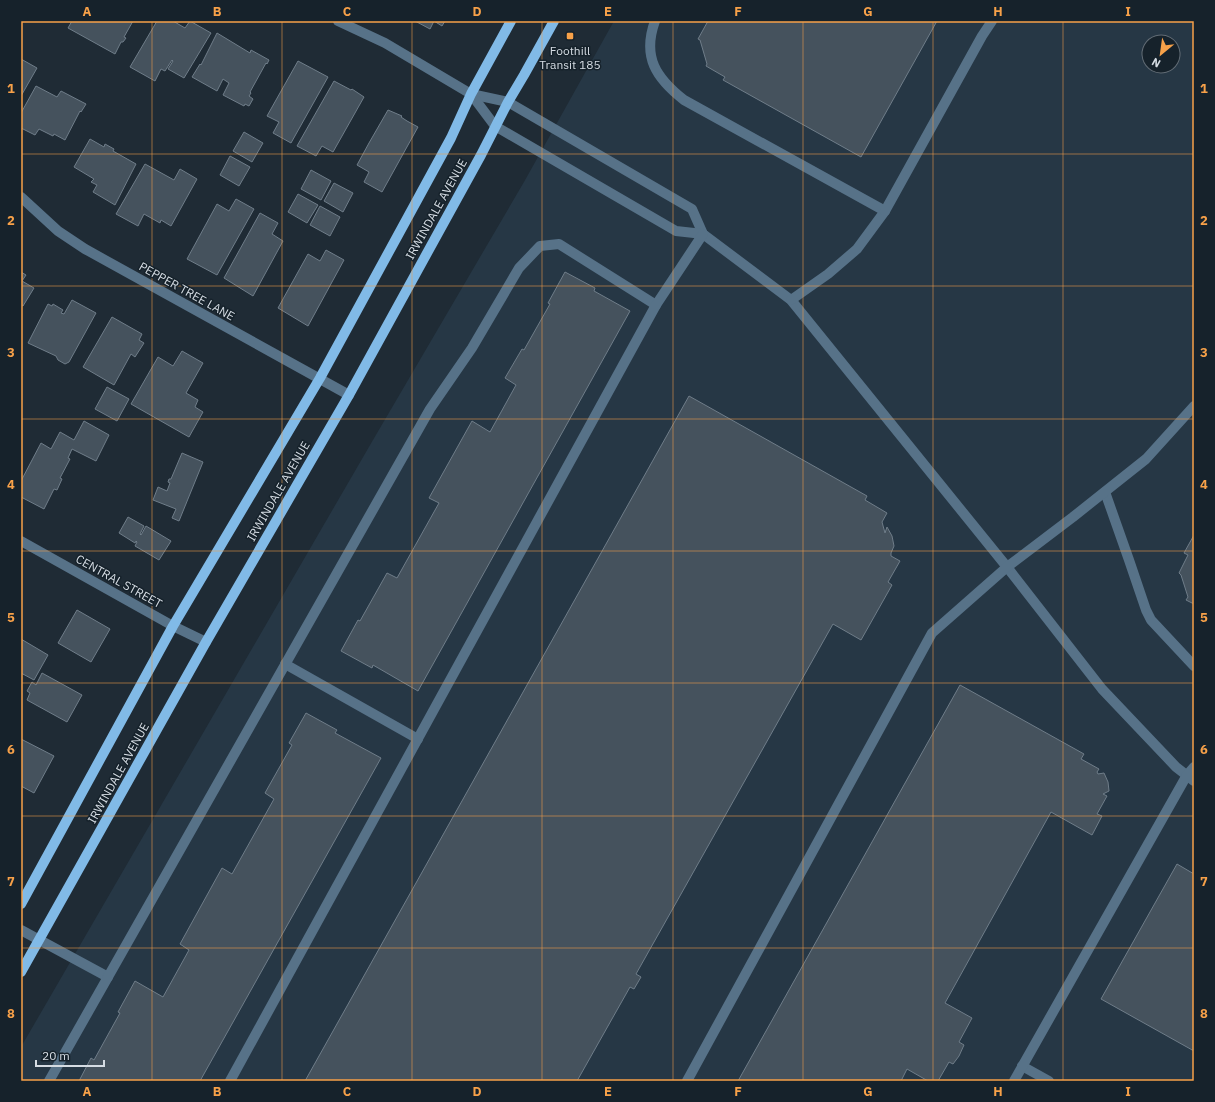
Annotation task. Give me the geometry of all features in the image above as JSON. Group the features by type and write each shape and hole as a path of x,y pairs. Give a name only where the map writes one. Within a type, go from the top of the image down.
{"main road":[{"name":"IRWINDALE AVENUE","path":"21,904 173,626 320,378 451,138 471,94 511,21"},
{"name":"IRWINDALE AVENUE","path":"21,972 206,642 349,395 481,155 508,102 554,21"}],"street":[{"path":"338,21 384,43 471,94 508,102 692,209 704,234 791,300 1007,567 1102,689 1176,767 1192,774 1014,1081"},
{"path":"655,21 651,33 650,52 656,71 668,88 684,100 885,211"},
{"path":"791,300 828,274 857,249 885,211 982,36 992,21"},
{"path":"471,94 495,126 676,231 704,234"},
{"name":"PEPPER TREE LANE","path":"21,197 58,231 85,250 349,395"},
{"path":"230,1081 656,305 704,234"},
{"path":"49,1081 430,409 472,348 519,268 540,246 559,244 656,305"},
{"path":"686,1081 932,633 1007,567 1146,459 1194,406"},
{"path":"1105,492 1146,610 1151,620 1194,666"},
{"name":"CENTRAL STREET","path":"21,541 173,626 206,642"},
{"path":"286,664 418,738"},
{"path":"21,930 108,977"},
{"path":"1022,1066 1049,1081"}],"shaded area":[{"path":"614,21 1194,21 1194,1081 21,1081 21,1047 524,182"}],"building":[{"path":"72,21 133,21 124,37 126,38 123,42 121,42 115,54 68,28"},
{"path":"157,21 173,21 185,28 190,21 211,33 184,78 168,69 173,61 172,60 165,71 161,69 155,81 130,67"},
{"path":"415,21 434,21 430,29"},
{"path":"434,21 445,21 442,26"},
{"path":"708,21 937,21 861,157 723,80 725,77 706,66 707,64 700,40 698,39"},
{"path":"217,33 250,53 251,50 269,60 250,92 251,93 249,96 253,99 249,106 245,104 244,106 223,95 229,83 223,79 217,91 192,77 200,64 201,65"},
{"path":"21,59 37,68 21,96"},
{"path":"298,61 328,77 291,143 273,133 279,122 267,116"},
{"path":"334,81 351,90 352,89 364,97 333,152 322,146 316,156 297,146"},
{"path":"36,86 57,97 61,91 86,104 81,112 80,111 65,140 54,134 53,136 39,129 35,135 21,128 21,113"},
{"path":"388,110 402,116 401,117 418,127 382,192 364,182 369,172 357,165"},
{"path":"244,132 263,143 252,162 233,151"},
{"path":"90,139 104,147 105,144 114,149 113,151 136,164 115,205 93,192 97,185 91,182 94,179 74,167"},
{"path":"230,156 250,167 239,186 220,175"},
{"path":"145,164 174,180 180,169 197,179 171,226 161,220 160,223 144,214 138,226 116,214"},
{"path":"311,170 331,181 321,200 301,189"},
{"path":"334,183 353,193 343,212 324,201"},
{"path":"298,194 318,205 307,223 288,212"},
{"path":"236,199 254,209 217,275 187,259 217,204 229,211"},
{"path":"320,206 340,217 330,236 310,225"},
{"path":"260,213 278,223 272,234 283,241 253,296 224,278"},
{"path":"326,250 344,260 308,326 278,308 308,254 320,261"},
{"path":"21,272 26,275 22,281 34,288 23,306 21,305"},
{"path":"565,272 595,288 594,291 630,311 418,691 373,665 372,668 341,651 387,573 397,578 439,503 429,498 472,421 490,432 516,385 505,378 522,349 524,350 550,304 548,303"},
{"path":"72,300 96,313 69,362 65,364 58,360 56,356 28,343 48,304 52,306 53,304 63,310 61,313 64,314"},
{"path":"112,317 142,334 139,340 144,343 135,357 131,354 114,385 83,367"},
{"path":"182,351 203,363 186,393 198,400 195,407 203,412 189,437 131,404 158,357 173,366"},
{"path":"107,387 129,399 117,421 95,409"},
{"path":"689,396 867,496 865,500 887,513 882,522 885,533 887,527 892,536 894,546 891,556 900,561 888,582 892,585 861,640 833,624 636,974 641,977 634,989 630,987 577,1081 305,1081"},
{"path":"84,421 109,435 96,461 72,449 68,458 70,459 60,478 62,479 57,490 54,489 44,509 21,497 21,481 41,443 51,449 60,432 74,440"},
{"path":"182,453 203,462 179,521 172,518 176,509 153,500 158,487 167,491 170,483 168,482 169,479 171,479"},
{"path":"128,517 144,526 140,534 141,535 146,526 171,541 159,560 135,546 136,541 135,543 119,533"},
{"path":"1194,535 1194,604 1186,600 1188,597 1179,573 1188,555 1184,553"},
{"path":"77,610 110,629 91,662 58,643"},
{"path":"21,639 48,655 34,680 21,673"},
{"path":"42,673 82,695 67,722 27,700 30,693 27,691 32,682 36,685"},
{"path":"960,685 1084,754 1081,759 1099,769 1097,772 1098,774 1104,773 1108,782 1109,791 1103,794 1107,796 1097,814 1102,816 1092,835 1051,812 945,1003 972,1018 959,1042 964,1045 959,1056 953,1064 949,1062 938,1081 928,1081 907,1069 901,1081 738,1081"},
{"path":"306,713 337,730 335,733 381,758 200,1081 79,1081 91,1058 94,1060 120,1013 118,1012 135,981 163,997 189,950 180,944 222,868 232,874 274,799 265,793 292,745 289,743"},
{"path":"21,739 54,756 34,793 21,786"},
{"path":"1177,864 1194,874 1194,1051 1101,999"}],"place":[{"name":"Foothill Transit 185","path":"570,36"}]}
